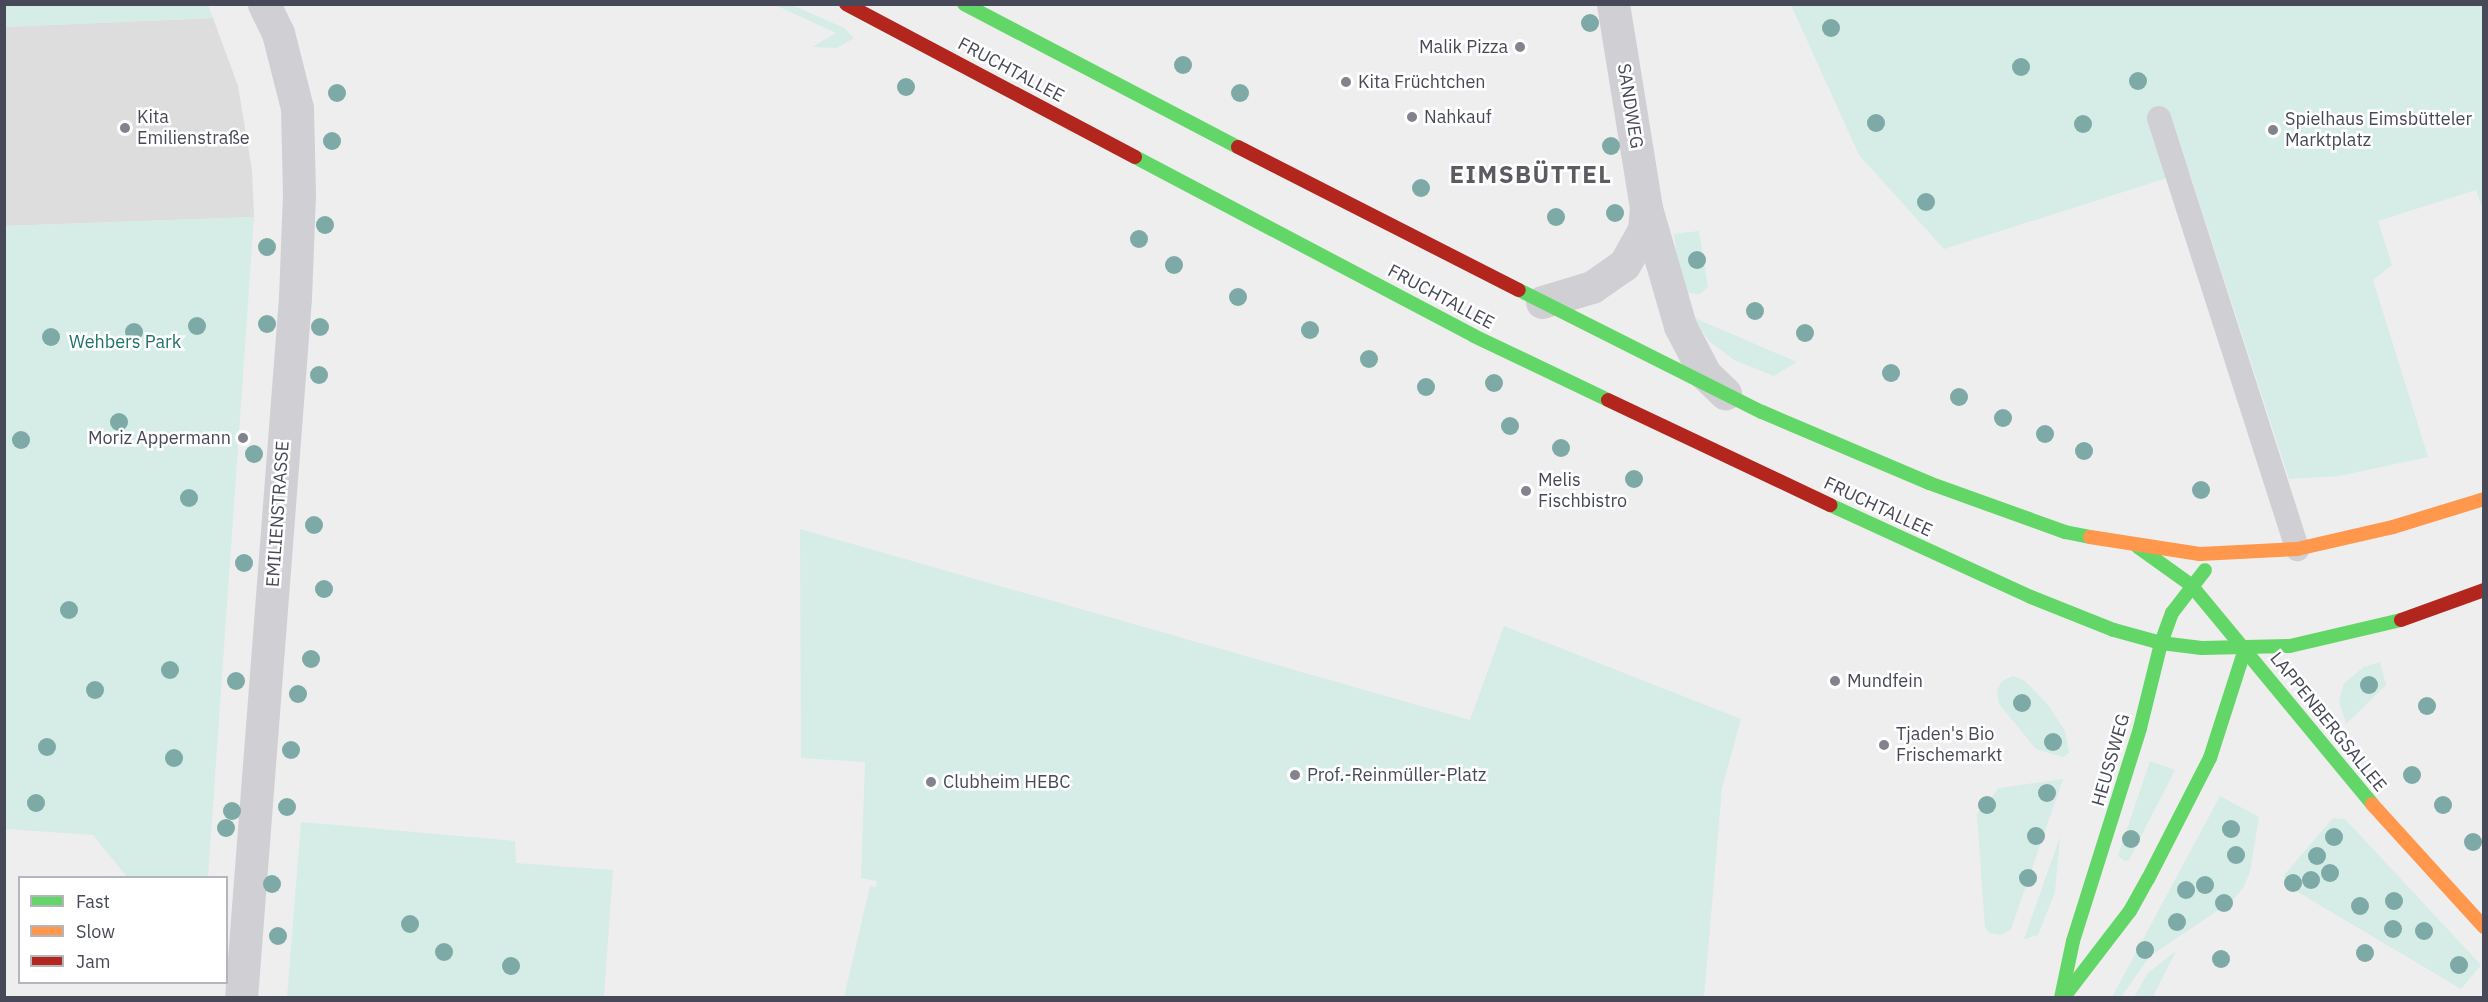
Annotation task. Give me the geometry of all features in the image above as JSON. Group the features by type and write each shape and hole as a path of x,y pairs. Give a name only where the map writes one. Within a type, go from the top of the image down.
{"main road":[{"name":"FRUCHTALLEE","path":"846,4 1474,336 2031,597 2114,630 2161,643 2245,649 2290,646 2376,629 2484,590"},
{"name":"FRUCHTALLEE","path":"964,4 1542,302 1725,393 1929,483 2065,532 2138,548"},
{"path":"2138,548 2229,554 2297,549 2393,527 2484,498"},
{"name":"LAPPENBERGSALLEE","path":"2138,548 2190,585 2245,649 2331,757 2439,882 2484,927"},
{"name":"HEUSSWEG","path":"2062,998 2073,941 2120,795 2161,643 2172,613 2190,585 2229,554"},
{"name":"HEUSSWEG","path":"2062,998 2130,910 2158,860 2210,758 2245,649"}],"street":[{"name":"SANDWEG","path":"1613,4 1646,208 1689,351 1705,374 1725,393"},
{"name":"EMILIENSTRASSE","path":"241,998 295,298 299,195 297,108 274,14"},
{"name":"SANDWEG","path":"1542,302 1593,287 1624,265 1644,230 1646,208"}],"lane":[{"path":"2159,118 2297,549"}],"shaded area":[{"name":"Kita Emilienstraße","path":"213,18 238,86 252,170 254,217 5,226 4,27"}],"green space":[{"path":"4,5 208,5 213,18 5,27"},
{"path":"775,5 792,5 844,28 854,38 837,48 812,47 836,33"},
{"path":"1791,5 2483,5 2483,209 2476,190 2378,221 2392,265 2373,280 2428,457 2339,476 2289,479 2189,171 1944,249 1859,155"},
{"name":"Wehbers Park","path":"254,217 208,876 126,876 93,835 5,829 5,226"},
{"path":"1699,231 1708,287 1700,294 1688,293 1681,286 1674,234"},
{"path":"1692,317 1797,362 1774,376 1734,360 1709,341"},
{"name":"Prof.-Reinmüller-Platz","path":"800,529 1470,720 1504,626 1741,719 1722,788 1704,997 844,997 870,886 876,887 877,881 861,878 865,762 801,758"},
{"path":"2380,662 2386,685 2346,724 2339,701 2344,683 2364,667"},
{"path":"2013,676 2025,681 2049,706 2065,731 2069,753 2063,757 2036,749 1999,704 1997,690 2002,681"},
{"path":"2150,761 2175,770 2129,860 2125,861 2118,856"},
{"path":"2063,779 2011,929 2001,935 1989,933 1985,927 1977,814 1999,788"},
{"path":"2220,796 2259,817 2250,872 2243,888 2232,901 2150,956 2121,997 2112,997"},
{"path":"2333,818 2345,819 2481,965 2461,989 2286,885 2284,875"},
{"path":"301,822 515,841 516,863 613,870 604,997 287,997"},
{"path":"2060,837 2055,892 2038,935 2024,939"},
{"path":"2176,951 2153,997 2134,997 2148,973"}],"traffic: fast":[{"path":"964,4 1238,147"},
{"path":"1135,157 1474,336 1608,400"},
{"path":"1519,290 1762,412 1929,483 2065,532 2090,537"},
{"path":"1830,505 2031,597 2114,630 2161,643 2202,648 2290,646 2401,620"},
{"path":"2138,547 2191,585 2372,804"},
{"path":"2061,998 2073,941 2140,728 2161,643 2172,613 2205,570"},
{"path":"2067,993 2130,911 2148,879 2210,758 2245,649"}],"traffic: slow":[{"path":"2090,537 2200,554 2297,549 2393,527 2484,499"},
{"path":"2372,804 2484,927"}],"traffic: jam":[{"path":"846,4 1135,157"},
{"path":"1238,147 1519,290"},
{"path":"1608,400 1830,505"},
{"path":"2401,620 2484,590"}],"place":[{"name":"Malik Pizza","path":"1520,47"},
{"name":"Kita Früchtchen","path":"1346,82"},
{"name":"Nahkauf","path":"1412,117"},
{"name":"Kita Emilienstraße","path":"125,128"},
{"name":"Spielhaus Eimsbütteler Marktplatz","path":"2273,130"},
{"name":"Moriz Appermann","path":"243,438"},
{"name":"Melis Fischbistro","path":"1526,491"},
{"name":"Mundfein","path":"1835,681"},
{"name":"Tjaden's Bio Frischemarkt","path":"1884,745"},
{"name":"Prof.-Reinmüller-Platz","path":"1295,775"},
{"name":"Clubheim HEBC","path":"931,782"}],"district":[{"name":"EIMSBÜTTEL","path":"1531,175"}]}
